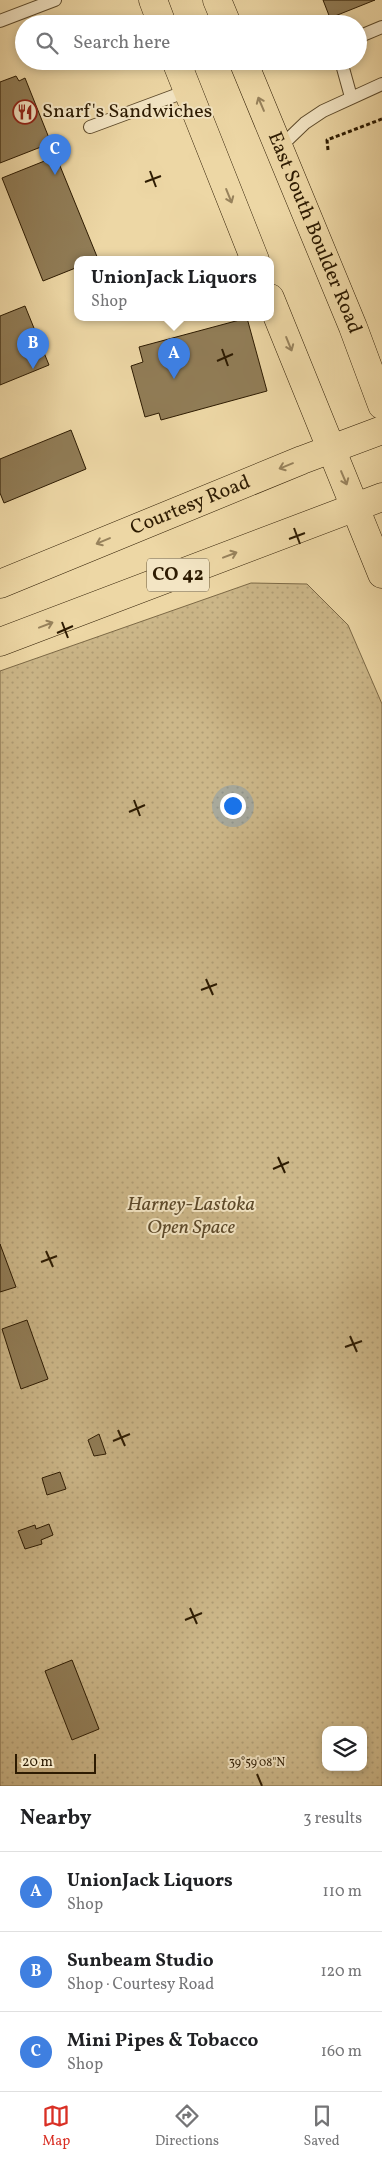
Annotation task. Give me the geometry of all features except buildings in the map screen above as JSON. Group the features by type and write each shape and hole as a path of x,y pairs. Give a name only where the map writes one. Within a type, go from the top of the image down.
{"main road":[{"path":"153,0 159,15"},
{"path":"217,0 223,15"},
{"path":"179,70 253,256"},
{"name":"East South Boulder Road","path":"247,70 353,327 382,405"},
{"path":"274,308 382,574"},
{"path":"353,327 382,346"},
{"name":"Courtesy Road","path":"0,584 382,430"},
{"name":"CO 42","path":"0,642 382,497"}],"lane":[{"path":"16,15 55,0"},
{"path":"0,21 15,15"},
{"path":"367,34 382,28"},
{"path":"344,70 351,97"},
{"path":"280,147 305,123 323,111 382,84"},
{"path":"90,128 187,90"}],"path":[{"path":"328,150 327,140 382,119"}],"green space":[{"name":"Harney-Lastoka Open Space","path":"251,583 307,584 348,625 382,704 382,1786 0,1786 0,671"}],"place":[{"name":"Snarf's Sandwiches","path":"25,112"},
{"name":"Mini Pipes & Tobacco","path":"55,175"},
{"name":"Sunbeam Studio","path":"33,369"},
{"name":"UnionJack Liquors","path":"174,379"}]}
